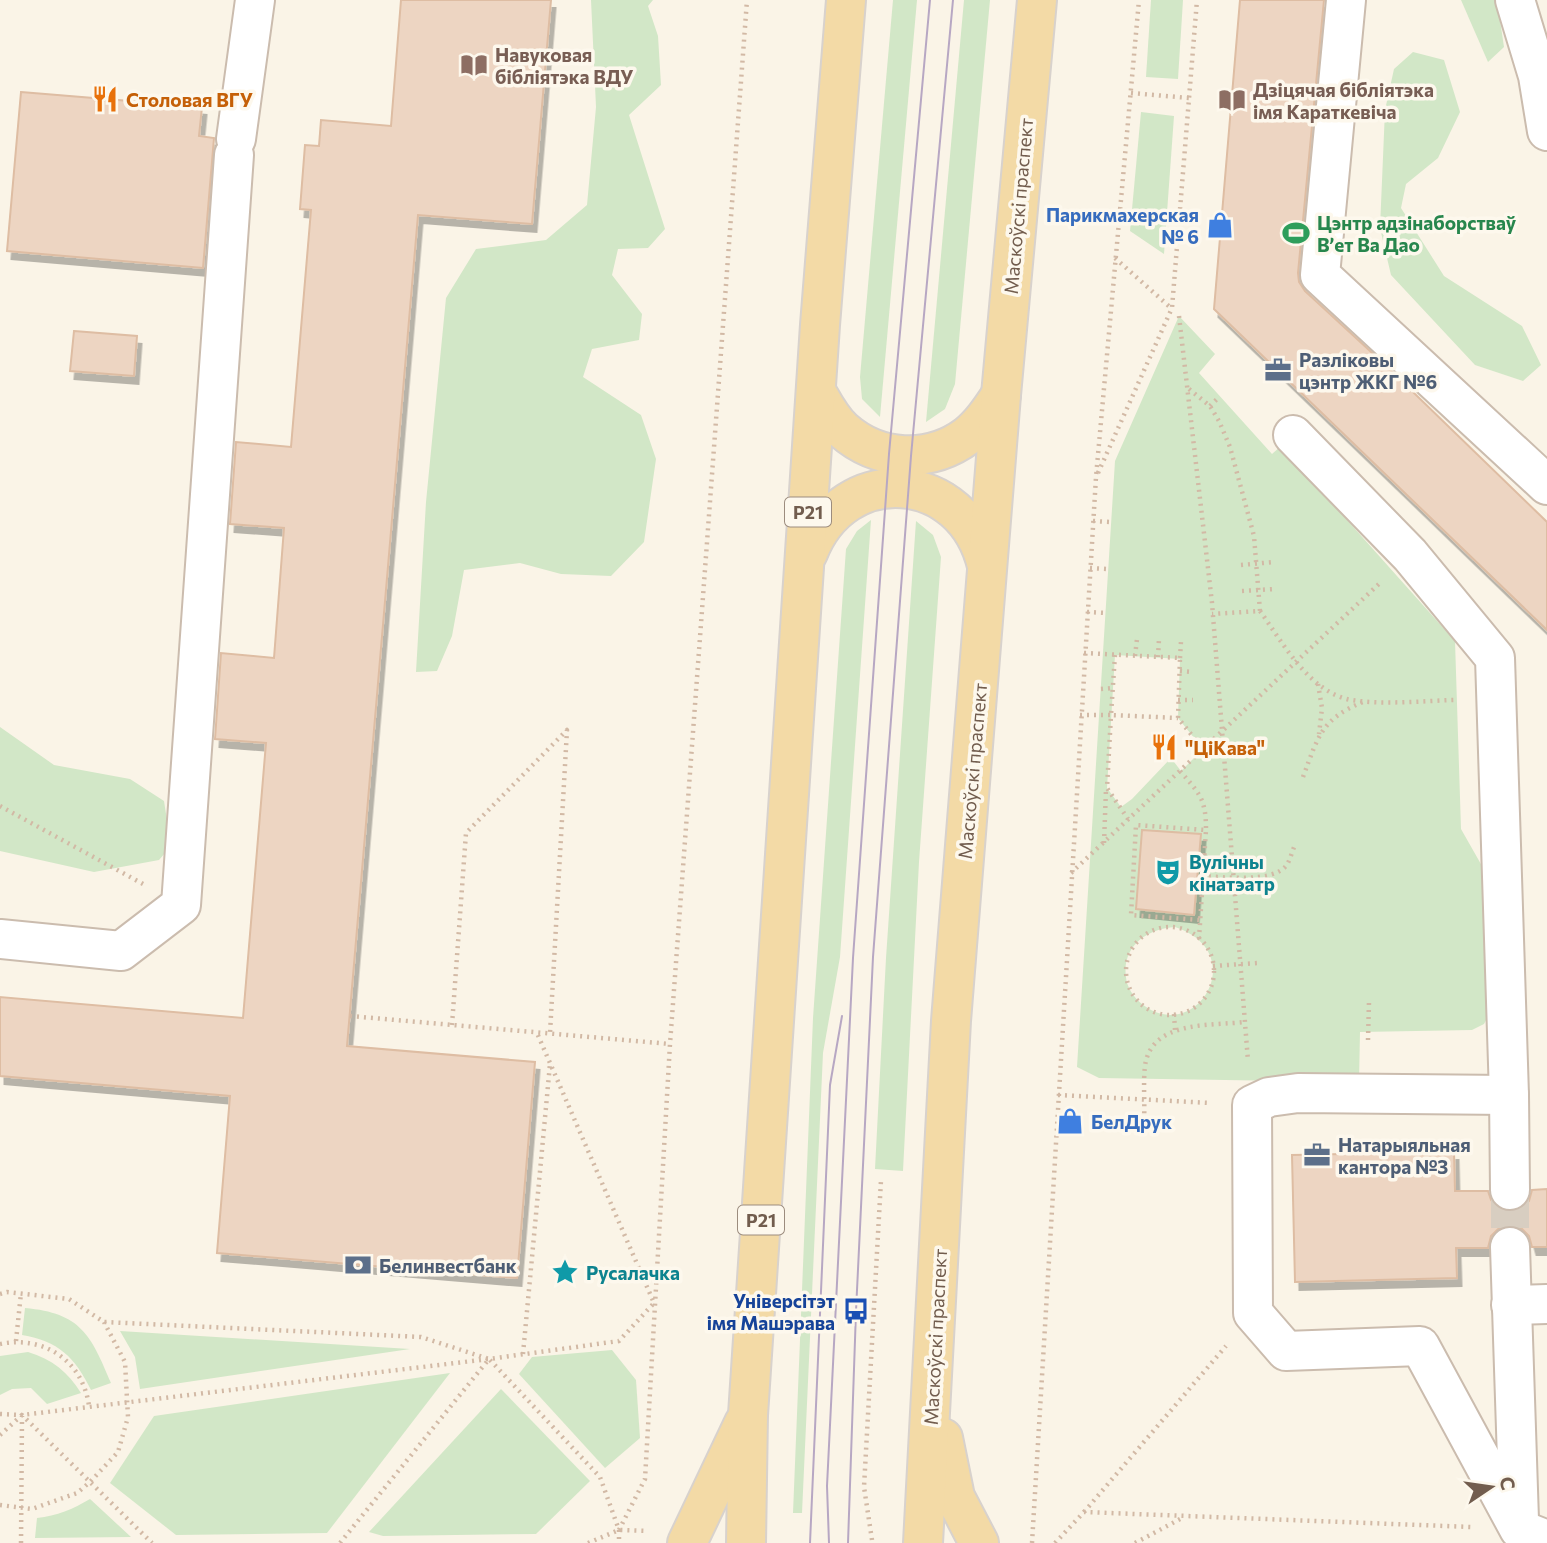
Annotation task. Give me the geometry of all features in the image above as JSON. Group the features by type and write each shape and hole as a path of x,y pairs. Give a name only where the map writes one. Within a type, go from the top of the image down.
{"main road":[{"name":"Р21","path":"746,1543 748,1415 816,391 846,0"},
{"name":"Маскоўскі праспект","path":"923,1543 951,1021 1001,395 1037,0"},
{"path":"816,391 827,411 842,429 879,452 901,456 936,452 967,436 984,419 1001,395"},
{"path":"804,577 807,556 814,537 841,505 859,495 879,489 900,488 940,498 957,510 971,526 981,544 987,564 987,585"},
{"path":"933,1388 955,1497 979,1543"},
{"path":"671,1537 748,1415"}],"lane":[{"path":"0,939 121,951 181,905 235,147 254,0"},
{"path":"1346,0 1320,275 1547,485"},
{"path":"1516,0 1542,76 1547,131"},
{"path":"1293,435 1410,555 1495,658 1510,1190"},
{"path":"1509,1095 1298,1093 1269,1097 1252,1105 1253,1313 1286,1351 1420,1346 1533,1535"},
{"path":"1510,1247 1529,1305 1533,1535"}],"path":[{"path":"619,1530 645,1479 670,1044 747,0"},
{"path":"1032,1543 1096,477 1139,0"},
{"path":"1096,477 1172,308 1197,0"},
{"path":"1131,93 1189,98"},
{"path":"1115,258 1172,308"},
{"path":"1058,1095 1252,1105 1212,614 1179,316"},
{"path":"1189,388 1210,406 1230,447 1254,536 1260,611 1296,662 1332,693 1349,699 1462,700"},
{"path":"1210,406 1219,397"},
{"path":"1093,521 1111,522"},
{"path":"1071,873 1410,555"},
{"path":"1241,565 1274,562"},
{"path":"1090,568 1108,569"},
{"path":"1242,592 1275,589"},
{"path":"1212,614 1260,611"},
{"path":"1087,612 1106,613"},
{"path":"1135,656 1137,639"},
{"path":"1158,657 1159,639"},
{"path":"1181,641 1178,718 1203,749"},
{"path":"1084,653 1180,658"},
{"path":"1104,843 1115,655"},
{"path":"1180,671 1193,672"},
{"path":"1303,777 1319,734 1322,708 1318,683"},
{"path":"1101,689 1113,688"},
{"path":"1178,700 1193,700"},
{"path":"1319,734 1334,717 1367,701"},
{"path":"1080,715 1178,718"},
{"path":"452,1025 466,833 567,730 550,1033"},
{"path":"1180,771 1202,797 1206,809 1199,939"},
{"path":"1107,788 1128,819"},
{"path":"0,806 181,905"},
{"path":"1199,920 1131,915 1136,825 1170,830 1206,830"},
{"path":"1202,876 1234,878 1269,875 1285,867 1295,845"},
{"path":"1175,927 1189,931 1199,939 1210,952 1213,967 1213,980 1207,994 1185,1012 1157,1013 1144,1007 1134,997 1126,970 1128,956 1136,943 1147,933 1160,928 1175,927"},
{"path":"1213,967 1258,963"},
{"path":"1368,1040 1369,1002"},
{"path":"1174,1014 1175,1030"},
{"path":"350,1016 670,1044"},
{"path":"1144,1120 1145,1063 1154,1042 1175,1030 1245,1023"},
{"path":"537,1033 654,1303"},
{"path":"523,1354 550,1064"},
{"path":"872,1540 864,1487 881,1180"},
{"path":"0,1294 21,1293 69,1299 104,1322 125,1362 129,1401 128,1417 118,1452 77,1493 32,1509 0,1505"},
{"path":"16,1340 21,1293"},
{"path":"0,1414 22,1415 619,1341 654,1303"},
{"path":"1055,1543 1253,1313"},
{"path":"104,1322 421,1337 489,1359 600,1477 619,1530 619,1543"},
{"path":"0,1344 16,1340 41,1344 59,1353 73,1368 87,1391 89,1406"},
{"path":"340,1543 489,1359"},
{"path":"22,1415 152,1543"},
{"path":"0,1434 22,1415"},
{"path":"21,1543 22,1415"},
{"path":"1084,1512 1533,1535"},
{"path":"1135,1543 1185,1516"},
{"path":"589,1543 619,1530 671,1537"}],"green space":[{"path":"591,0 653,0 648,6 658,36 661,85 629,115 665,229 648,248 618,249 612,275 642,314 639,340 592,349 583,377 641,415 656,459 644,542 611,576 561,574 520,563 464,570 452,636 437,671 416,672 426,502 446,298 476,249 546,240 587,205 596,107"},
{"path":"893,0 917,0 880,417 862,399 860,377"},
{"path":"964,0 990,0 955,384 945,409 926,422"},
{"path":"1151,0 1183,0 1178,79 1146,77"},
{"path":"1461,0 1497,0 1504,47 1488,62"},
{"path":"1413,52 1444,60 1460,112 1438,158 1406,184 1401,208 1444,276 1522,326 1541,365 1523,381 1475,365 1391,275 1380,228 1385,110 1394,69"},
{"path":"1141,112 1174,116 1164,254 1130,231"},
{"path":"1179,316 1215,354 1199,373 1272,454 1281,446 1455,641 1461,829 1486,873 1491,1011 1484,1024 1472,1030 1360,1032 1359,1082 1099,1078 1077,1067 1115,461","holes":["1115,655 1180,659 1178,718 1203,749 1181,771 1171,758 1121,807 1107,788","1175,927 1197,939 1209,954 1213,971 1210,987 1200,1001 1187,1011 1170,1015 1151,1010 1136,999 1127,983 1126,971 1127,960 1137,943 1154,932"]},
{"path":"871,520 840,957 823,1053 802,1513 793,1513 813,1018 846,549 857,531"},
{"path":"916,521 933,535 941,557 919,862 903,1171 875,1169 886,958"},
{"path":"0,727 54,765 130,779 164,801 171,846 159,860 94,872 0,851"},
{"path":"25,1308 59,1315 82,1329 97,1352 111,1383 91,1390 79,1368 64,1352 46,1341 22,1335"},
{"path":"120,1331 410,1349 140,1389 135,1357"},
{"path":"612,1350 636,1380 640,1438 605,1468 519,1374 532,1357"},
{"path":"28,1352 59,1367 81,1393 47,1404 31,1388 12,1389 0,1395 0,1356"},
{"path":"450,1373 327,1533 176,1535 110,1483 154,1416"},
{"path":"501,1389 590,1481 536,1534 383,1536 369,1532"},
{"path":"90,1499 131,1537 35,1538 37,1518 65,1512"}],"building":[{"path":"401,0 551,0 532,224 418,215 347,1046 535,1062 517,1278 217,1253 230,1096 0,1076 0,997 243,1018 266,743 215,739 221,653 274,658 284,528 230,524 236,442 291,447 311,210 300,209 305,145 319,146 321,120 391,126"},
{"path":"1240,0 1324,0 1299,282 1305,291 1547,522 1547,630 1214,309"},
{"path":"21,92 202,107 199,136 214,138 203,268 7,251"},
{"path":"74,331 137,336 134,376 70,371"},
{"name":"Вулічны кінатэатр","path":"1142,830 1201,834 1194,915 1136,909"},
{"path":"1454,1152 1455,1191 1488,1191 1491,1200 1499,1209 1511,1212 1522,1208 1529,1201 1532,1190 1547,1189 1547,1247 1532,1247 1529,1236 1521,1228 1509,1225 1498,1229 1491,1236 1488,1248 1456,1248 1457,1278 1295,1282 1292,1155"}],"tunnel":[{"path":"1510,1190 1510,1247"}],"tram line":[{"path":"829,1543 827,1486 853,958 889,454 930,0"},
{"path":"848,1543 873,957 911,456 953,0"},
{"path":"810,1543 830,1085 842,1016"}],"place":[{"name":"Навуковая бібліятэка ВДУ","path":"474,65"},
{"name":"Столовая ВГУ","path":"105,99"},
{"name":"Дзіцячая бібліятэка імя Караткевіча","path":"1232,100"},
{"name":"Парикмахерская № 6","path":"1220,225"},
{"name":"Цэнтр адзінаборстваў Вʼет Ва Дао","path":"1296,233"},
{"name":"Разліковы цэнтр ЖКГ №6","path":"1278,370"},
{"name":"\"ЦіКава\"","path":"1164,747"},
{"name":"Вулічны кінатэатр","path":"1168,872"},
{"name":"БелДрук","path":"1070,1121"},
{"name":"Натарыяльная кантора №3","path":"1317,1155"},
{"name":"Белинвестбанк","path":"358,1265"},
{"name":"Русалачка","path":"565,1272"},
{"name":"Універсітэт імя Машэрава","path":"856,1311"}]}
